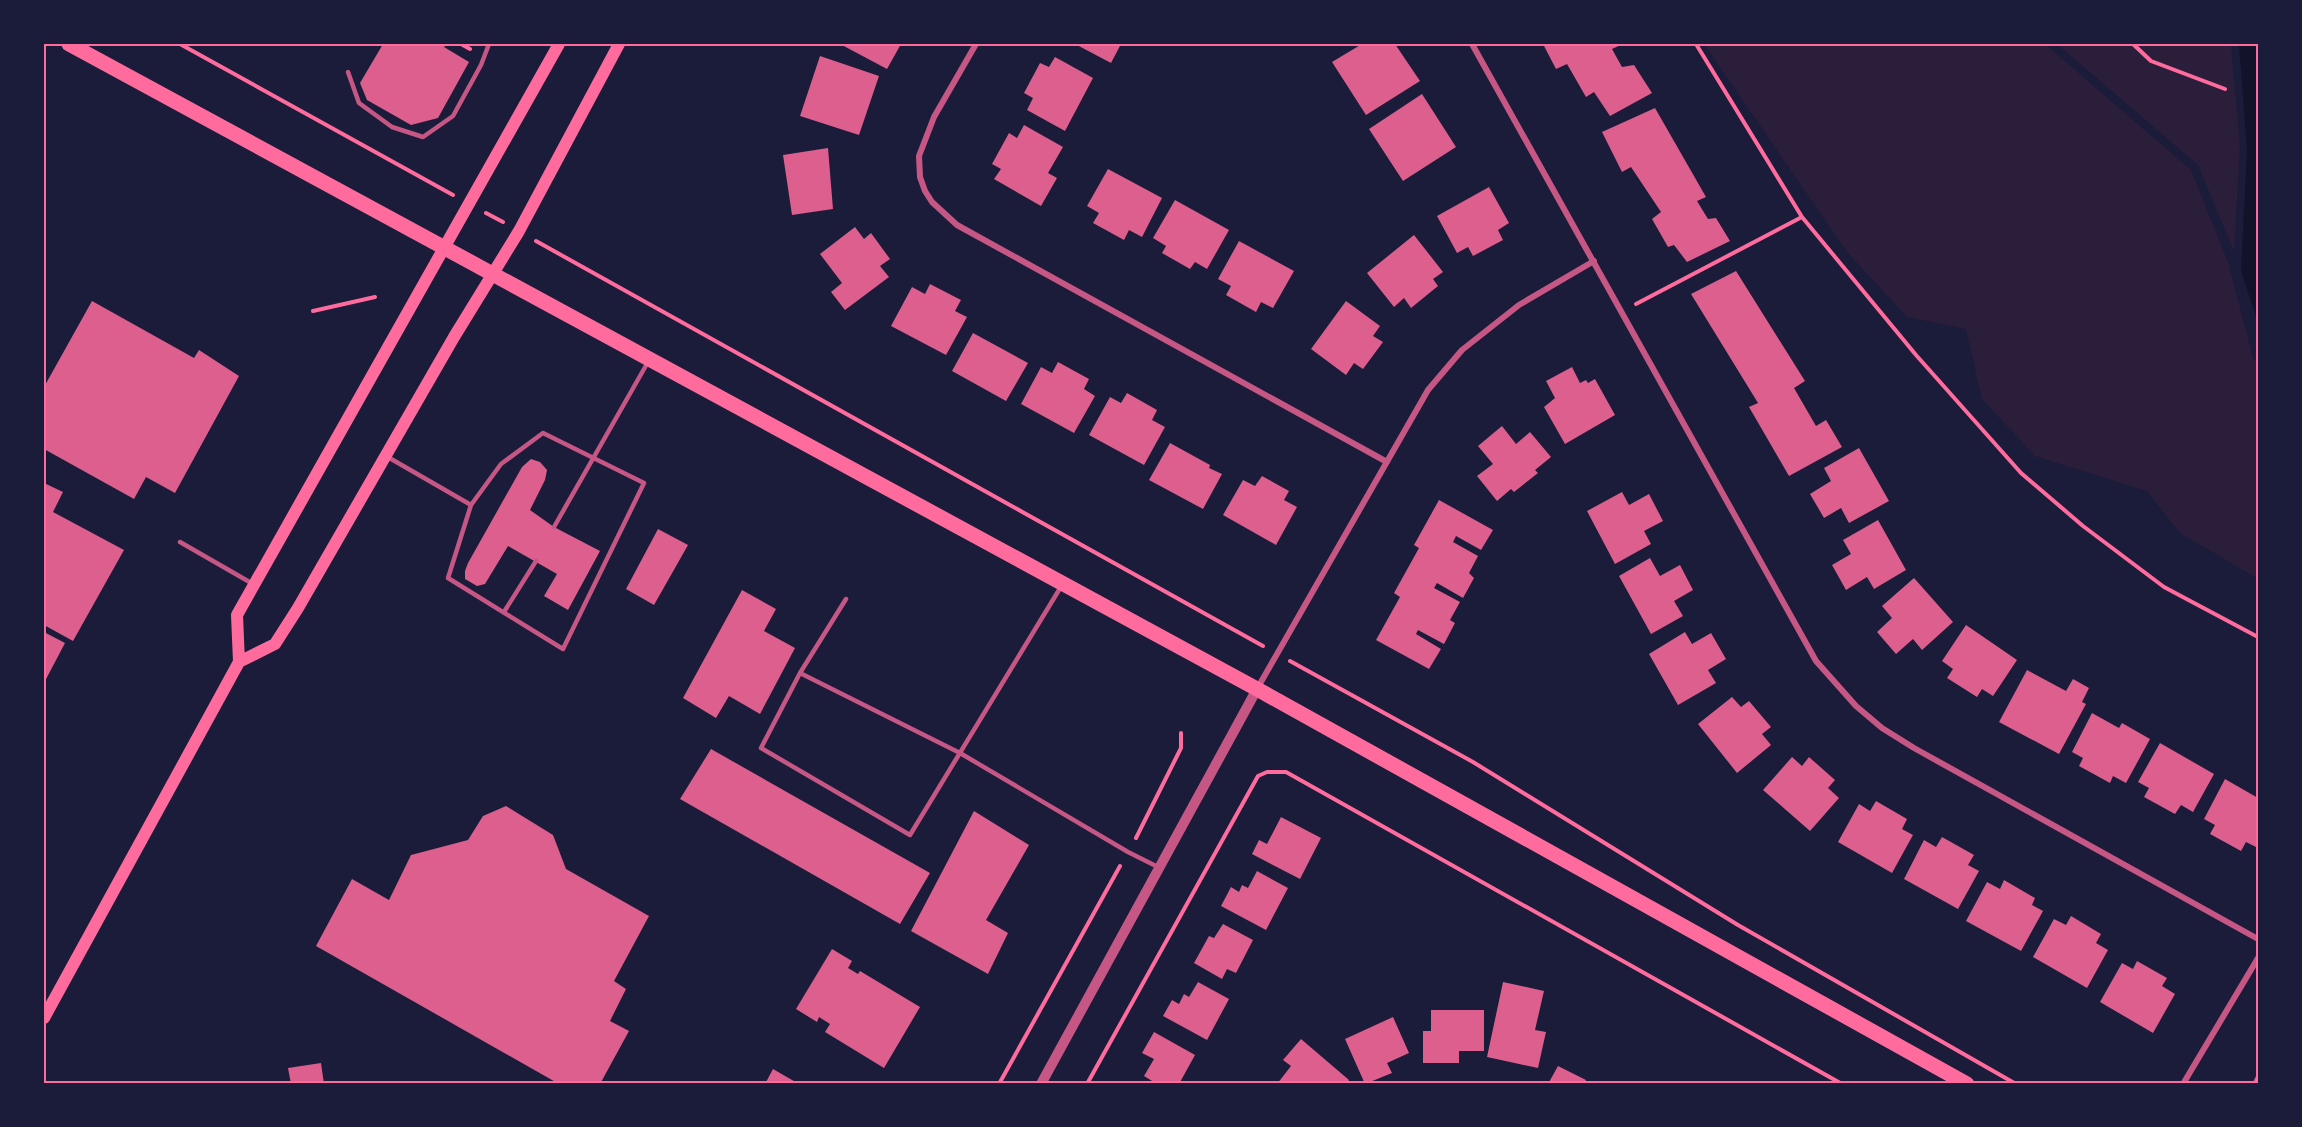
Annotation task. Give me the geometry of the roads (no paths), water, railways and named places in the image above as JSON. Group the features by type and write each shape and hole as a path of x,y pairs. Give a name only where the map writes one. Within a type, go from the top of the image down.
{"main road":[{"path":"69,44 1257,689 1967,1083"},
{"path":"44,1018 239,662 237,615 560,44"},
{"path":"239,662 275,644 454,337 519,231 620,44"}],"street":[{"path":"976,44 934,117 919,156 920,177 932,202 957,225 1387,462"},
{"path":"1472,44 1816,661 1856,706 1882,728 1914,748 2259,939"},
{"path":"1041,1083 1257,689 1428,390 1462,350 1519,306 1594,261"},
{"path":"2183,1083 2259,958"}],"lane":[{"path":"348,72 359,103 392,127 423,136 453,116 481,65 489,44"},
{"path":"554,527 649,360"},
{"path":"543,433 594,458 644,483 563,649 448,578 471,505 501,464 543,433"},
{"path":"386,456 471,505"},
{"path":"180,542 254,584"},
{"path":"504,612 536,561"},
{"path":"846,599 801,673 761,748 910,835 1063,584"},
{"path":"801,673 960,753 1128,852 1160,868"}]}
